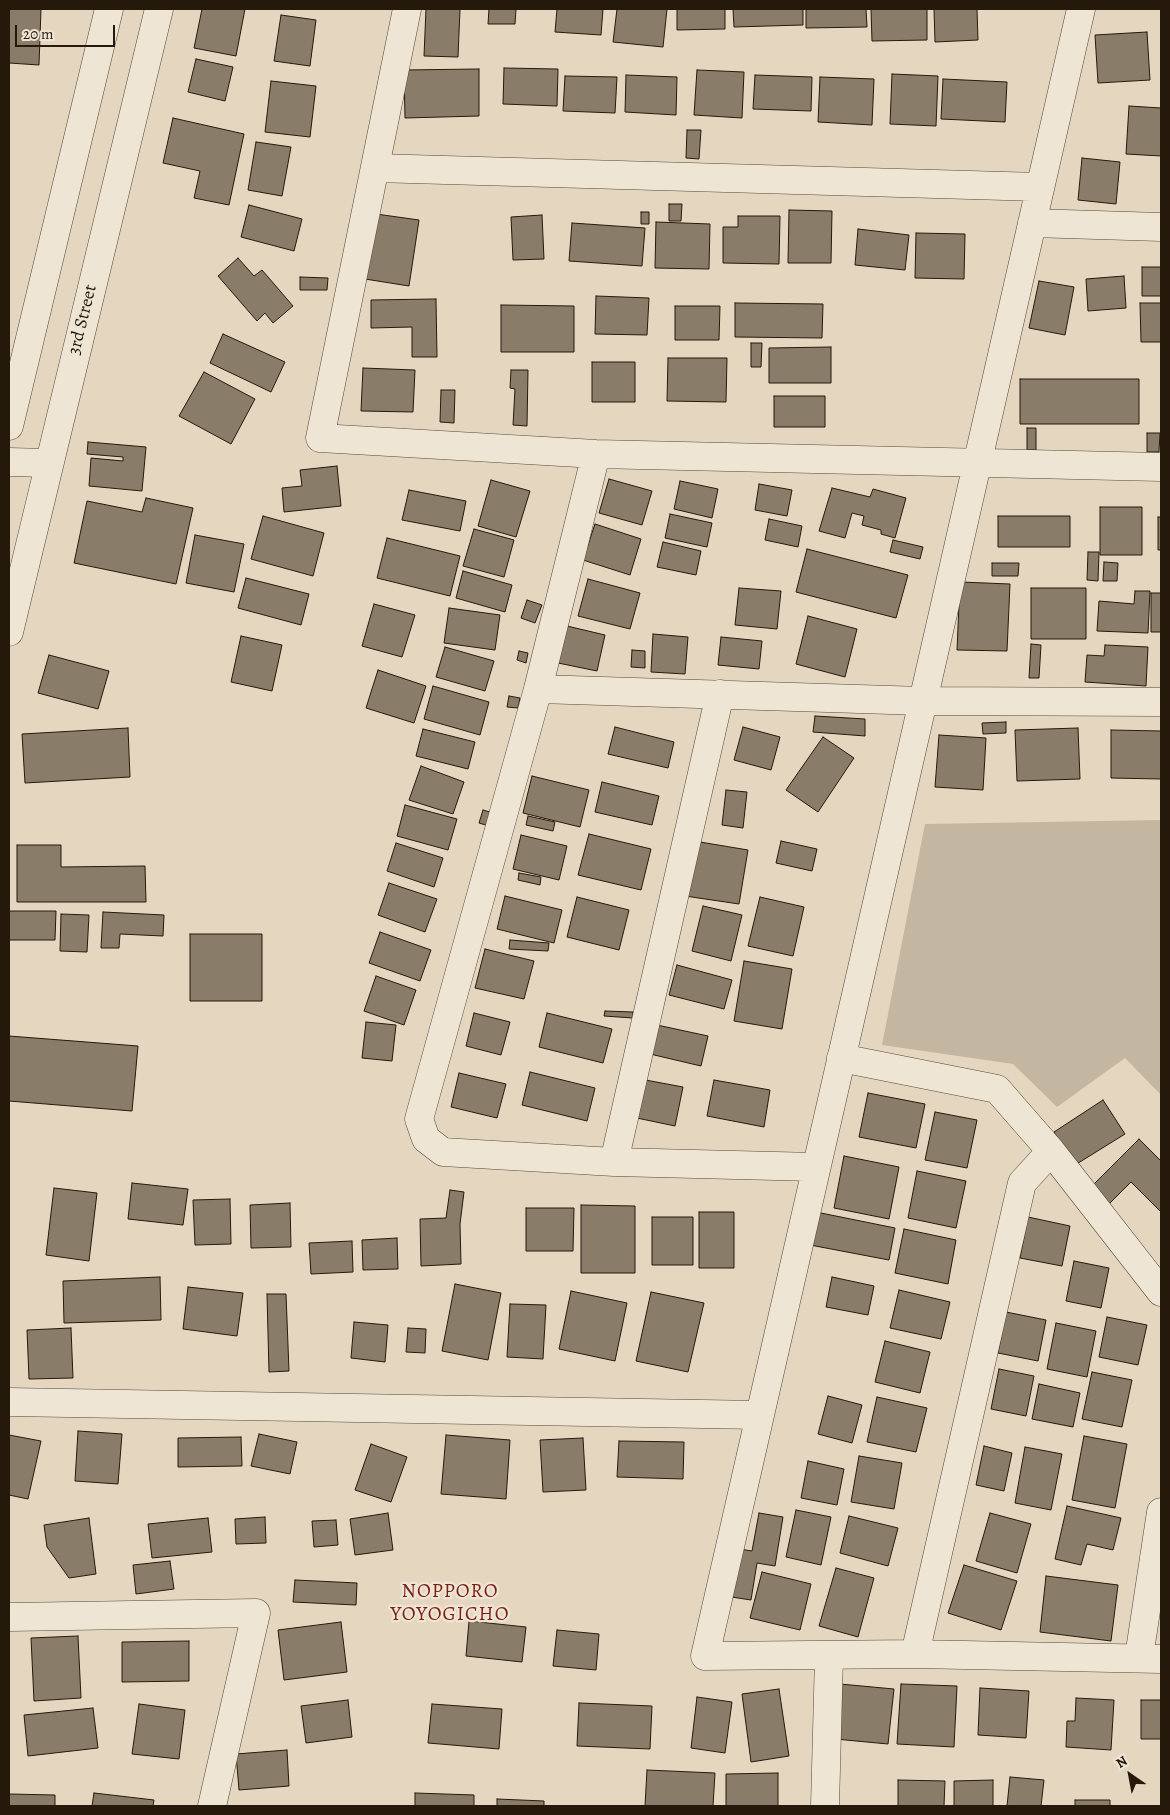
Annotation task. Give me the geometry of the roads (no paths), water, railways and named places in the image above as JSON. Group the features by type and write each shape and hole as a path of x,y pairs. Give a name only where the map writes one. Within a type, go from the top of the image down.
{"street":[{"path":"9,426 109,9"},
{"name":"3rd Street","path":"9,632 48,463 159,9"},
{"path":"407,9 320,438 596,454 1161,467"},
{"path":"1081,9 705,1656 915,1654 1150,1658 1161,1512"},
{"path":"375,168 1040,187"},
{"path":"1032,223 1161,227"},
{"path":"596,454 538,690 419,1118 426,1140 443,1152 614,1162 816,1167"},
{"path":"9,462 48,463"},
{"path":"538,690 923,700 1161,702"},
{"path":"614,1162 720,694"},
{"path":"841,1058 997,1089 1051,1151 1161,1292"},
{"path":"915,1654 1022,1182 1051,1151"},
{"path":"9,1402 760,1415"},
{"path":"9,1617 256,1613 212,1806"},
{"path":"825,1806 829,1656"}],"district":[{"name":"NOPPORO YOYOGICHO","path":"450,1604"}]}
